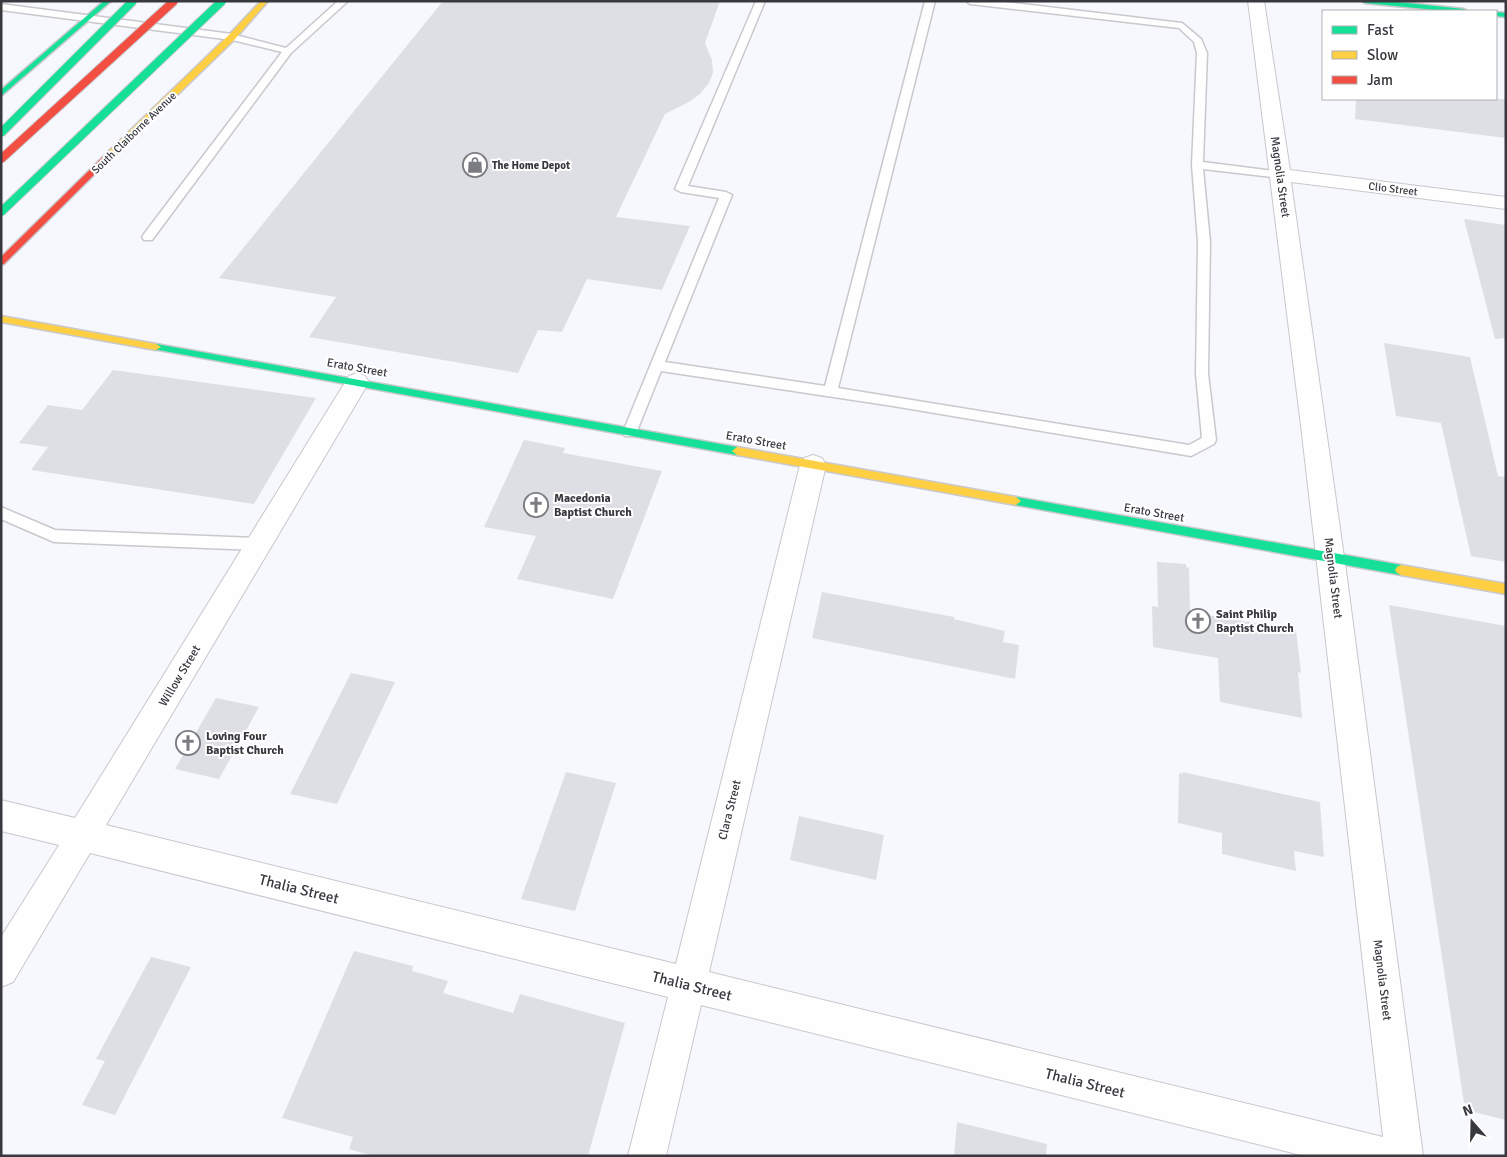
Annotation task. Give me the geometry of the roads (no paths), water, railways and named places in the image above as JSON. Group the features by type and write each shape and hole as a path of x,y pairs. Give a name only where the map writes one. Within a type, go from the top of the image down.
{"main road":[{"path":"1,94 108,1"},
{"path":"1,133 133,1"},
{"path":"1,159 174,1"},
{"path":"1,212 222,1"},
{"name":"South Claiborne Avenue","path":"1,262 232,37 265,1"},
{"path":"1365,1 1454,10"},
{"name":"Erato Street","path":"1,319 1506,589"}],"street":[{"name":"Magnolia Street","path":"1256,1 1281,175 1404,1156"},
{"name":"Clio Street","path":"1281,175 1506,203"},
{"name":"Willow Street","path":"1,970 357,382"},
{"name":"Clara Street","path":"647,1156 813,465"},
{"name":"Thalia Street","path":"1,815 1383,1156"}],"lane":[{"path":"148,237 288,52 344,1"},
{"path":"630,432 726,195 681,189 761,1"},
{"path":"830,392 930,1"},
{"path":"657,366 830,392 1191,451 1208,440 1202,374 1204,242 1197,165 1202,53 1198,40 1182,26 970,1"},
{"path":"1,8 232,37 288,52"},
{"path":"1197,165 1281,175"},
{"path":"1,513 54,536 260,544"}],"place":[{"name":"The Home Depot","path":"475,165"},
{"name":"Macedonia Baptist Church","path":"536,505"},
{"name":"Saint Philip Baptist Church","path":"1198,621"},
{"name":"Loving Four Baptist Church","path":"188,743"}]}
